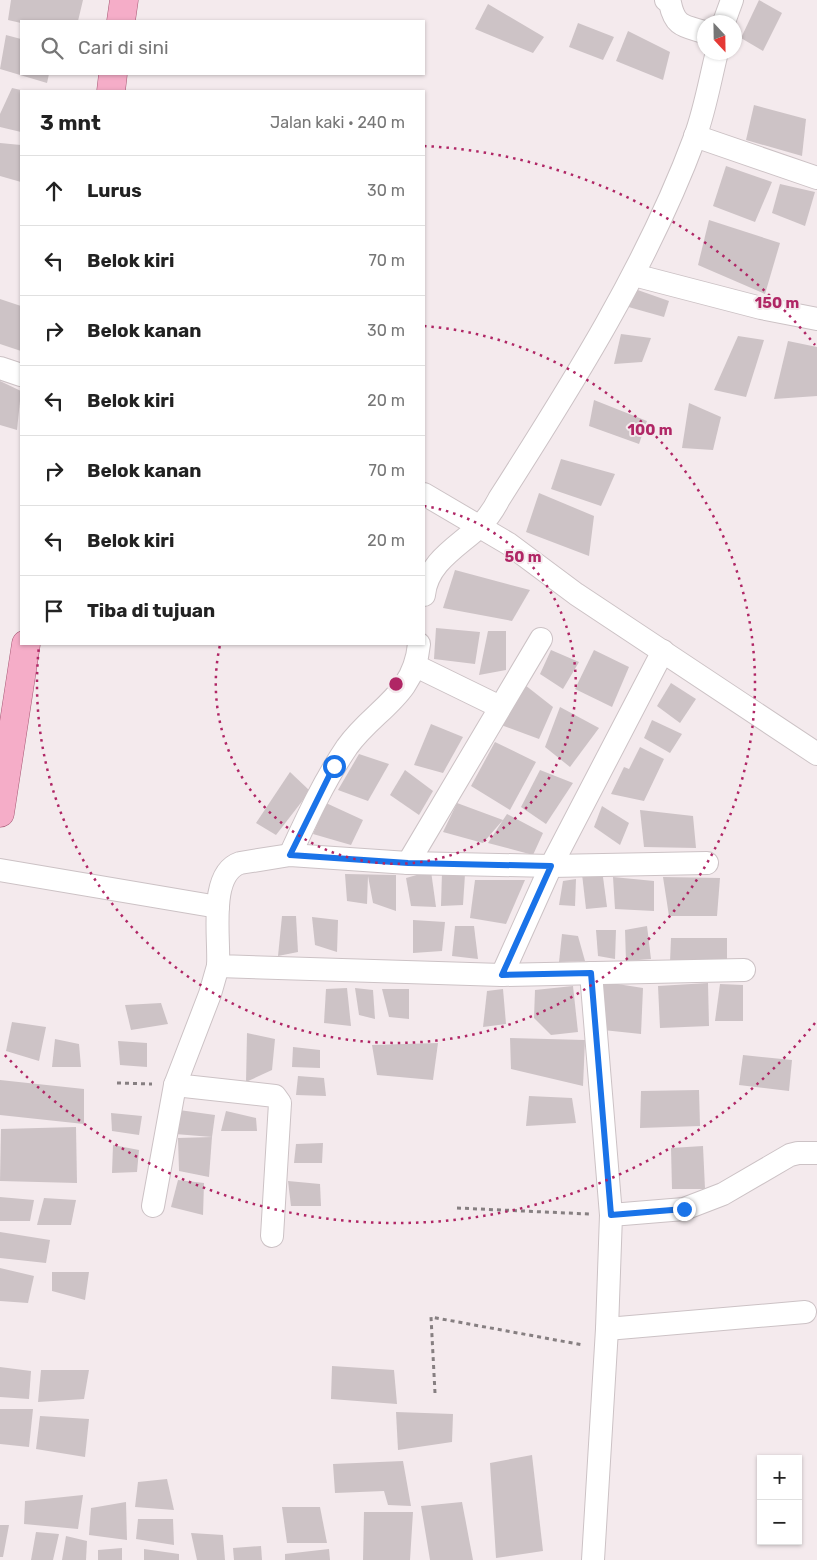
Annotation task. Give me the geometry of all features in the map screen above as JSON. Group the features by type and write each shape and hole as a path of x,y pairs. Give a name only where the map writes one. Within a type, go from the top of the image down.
{"main road":[{"path":"121,20 124,0"},
{"path":"111,90 114,75"},
{"path":"0,813 26,645"}],"street":[{"path":"666,0 670,3 673,16 680,25 697,30"},
{"path":"727,15 732,0"},
{"path":"425,591 428,580 437,563 480,526 496,504 562,400 634,275 695,136 715,60"},
{"path":"695,136 817,178"},
{"path":"634,275 761,308 817,319"},
{"path":"0,368 20,375"},
{"path":"425,495 480,526 817,754"},
{"path":"408,863 541,639"},
{"path":"502,975 551,866 663,651"},
{"path":"290,855 334,766 358,735 388,707 418,655 500,707"},
{"path":"153,1206 175,1085 210,994 218,966 218,907 221,881 233,865 290,855 408,863 551,866 707,863"},
{"path":"0,870 218,907"},
{"path":"218,966 502,975 744,970"},
{"path":"591,973 611,1215 593,1560"},
{"path":"175,1085 275,1096 278,1098 280,1103 272,1236"},
{"path":"611,1215 679,1211 723,1194 790,1155 798,1153 817,1154"},
{"path":"606,1339 804,1312"}],"path":[{"path":"117,1083 175,1085"},
{"path":"457,1208 611,1215"},
{"path":"435,1393 432,1317 606,1339"}],"building":[{"path":"11,0 83,0 78,20 20,20 20,23 8,20"},
{"path":"759,0 782,13 763,51 742,39"},
{"path":"488,4 544,37 533,53 475,29"},
{"path":"578,23 614,37 603,60 569,47"},
{"path":"628,31 670,52 663,80 616,61"},
{"path":"6,35 20,39 20,75 0,69"},
{"path":"20,75 49,75 47,83"},
{"path":"12,88 21,90 20,132 0,127 0,114"},
{"path":"754,105 806,119 802,156 746,140"},
{"path":"0,143 20,145 20,182 0,176"},
{"path":"726,166 772,182 755,222 713,206"},
{"path":"780,184 815,192 805,226 772,213"},
{"path":"709,220 780,243 765,294 698,265"},
{"path":"632,288 669,301 664,317 625,306"},
{"path":"0,299 20,306 20,351 0,344"},
{"path":"621,334 651,338 642,362 614,364"},
{"path":"738,336 764,340 746,397 714,390"},
{"path":"788,341 817,347 817,396 774,399"},
{"path":"0,381 20,391 20,401 17,430 0,425"},
{"path":"594,400 647,421 639,444 589,426"},
{"path":"689,403 721,417 713,450 682,448"},
{"path":"561,459 615,474 601,506 551,489"},
{"path":"539,493 594,516 589,556 526,532"},
{"path":"455,570 530,590 512,621 443,608"},
{"path":"436,628 480,632 475,664 434,659"},
{"path":"488,631 506,631 506,670 479,675"},
{"path":"551,650 579,662 563,689 540,674"},
{"path":"594,650 629,667 612,707 575,689"},
{"path":"671,683 696,699 680,723 657,706"},
{"path":"525,685 553,707 539,739 501,725"},
{"path":"560,707 599,728 570,767 545,747"},
{"path":"652,720 682,734 670,753 644,738"},
{"path":"431,724 463,737 443,773 414,765"},
{"path":"495,742 536,762 510,810 471,786"},
{"path":"640,747 664,759 644,801 611,794 624,767 629,769"},
{"path":"359,754 389,764 368,801 338,790"},
{"path":"405,770 433,791 419,815 390,795"},
{"path":"540,770 573,783 546,824 521,807"},
{"path":"290,772 310,791 276,835 256,823"},
{"path":"326,803 363,820 351,845 313,834"},
{"path":"457,803 503,820 483,843 443,832"},
{"path":"602,806 629,823 620,845 594,827"},
{"path":"640,810 693,816 696,848 644,847"},
{"path":"507,814 543,833 533,855 488,843"},
{"path":"431,871 436,907 411,906 406,878"},
{"path":"442,872 465,874 463,905 441,906"},
{"path":"345,874 396,875 396,911 373,903 368,876 367,904 347,901"},
{"path":"582,874 603,877 607,907 586,909"},
{"path":"613,877 654,881 654,911 615,909"},
{"path":"663,877 720,878 717,916 669,916"},
{"path":"576,879 575,906 559,905 563,881"},
{"path":"475,880 525,880 506,924 470,918"},
{"path":"282,916 296,916 298,952 278,956"},
{"path":"312,917 338,920 337,952 315,945"},
{"path":"413,920 445,922 442,951 413,953"},
{"path":"455,926 474,926 478,959 452,956"},
{"path":"647,926 651,959 626,961 625,930"},
{"path":"596,930 616,930 615,959 598,956"},
{"path":"562,934 578,936 585,961 559,962"},
{"path":"671,938 727,938 727,961 670,962"},
{"path":"598,981 643,988 641,1034 603,1030"},
{"path":"708,983 709,1026 660,1028 658,986"},
{"path":"720,984 743,985 743,1021 715,1021"},
{"path":"573,986 578,1032 551,1035 534,1018 535,990"},
{"path":"347,988 351,1026 324,1023 326,989"},
{"path":"355,988 373,990 375,1019 359,1015"},
{"path":"382,989 409,989 409,1019 389,1017"},
{"path":"503,989 506,1024 483,1027 487,991"},
{"path":"161,1003 168,1024 131,1030 125,1005"},
{"path":"12,1022 46,1027 39,1061 6,1051"},
{"path":"247,1033 275,1039 272,1070 246,1082"},
{"path":"510,1038 585,1040 583,1086 511,1069"},
{"path":"55,1039 79,1044 81,1067 52,1067"},
{"path":"118,1041 147,1043 147,1067 120,1065"},
{"path":"438,1043 433,1080 377,1075 372,1045"},
{"path":"293,1047 320,1050 320,1068 292,1067"},
{"path":"743,1055 792,1060 789,1091 739,1085"},
{"path":"298,1076 324,1078 326,1096 296,1095"},
{"path":"0,1080 84,1089 84,1124 0,1115"},
{"path":"699,1090 700,1126 640,1128 641,1091"},
{"path":"529,1096 572,1098 576,1123 526,1126"},
{"path":"179,1110 215,1115 212,1137 175,1134"},
{"path":"226,1111 256,1118 257,1131 221,1131"},
{"path":"111,1113 142,1116 139,1135 112,1131"},
{"path":"76,1127 77,1183 0,1181 1,1129"},
{"path":"212,1137 209,1177 179,1171 178,1138"},
{"path":"323,1143 322,1163 294,1163 296,1144"},
{"path":"113,1145 139,1150 137,1172 112,1173"},
{"path":"703,1146 705,1189 672,1189 671,1148"},
{"path":"178,1180 204,1183 203,1215 171,1207"},
{"path":"288,1181 320,1184 321,1206 291,1206"},
{"path":"0,1197 34,1200 30,1221 0,1221"},
{"path":"44,1198 76,1200 71,1225 37,1225"},
{"path":"0,1232 50,1240 46,1263 0,1258"},
{"path":"0,1268 34,1276 28,1303 0,1301"},
{"path":"52,1272 89,1272 85,1300 52,1291"},
{"path":"332,1366 394,1370 397,1404 331,1399"},
{"path":"0,1367 31,1371 29,1399 0,1397"},
{"path":"41,1370 89,1370 84,1399 38,1402"},
{"path":"0,1409 33,1409 29,1447 0,1444"},
{"path":"396,1412 453,1414 452,1442 398,1450"},
{"path":"40,1416 89,1419 85,1457 36,1449"},
{"path":"532,1455 543,1551 496,1558 490,1463"},
{"path":"403,1461 411,1506 388,1505 384,1491 335,1493 333,1464"},
{"path":"167,1479 174,1510 135,1507 138,1482"},
{"path":"83,1495 78,1529 24,1524 25,1501"},
{"path":"126,1502 127,1540 89,1535 91,1508"},
{"path":"462,1502 473,1560 430,1560 421,1506"},
{"path":"282,1507 320,1507 327,1543 287,1543"},
{"path":"364,1512 413,1512 410,1560 363,1560"},
{"path":"138,1519 173,1519 174,1545 136,1539"},
{"path":"0,1525 9,1525 3,1557 0,1557"},
{"path":"36,1532 59,1534 53,1560 31,1560"},
{"path":"191,1533 223,1535 225,1560 197,1560"},
{"path":"66,1536 87,1541 86,1560 62,1560"},
{"path":"261,1546 262,1560 234,1560 233,1548"},
{"path":"122,1548 122,1560 98,1560 98,1550"},
{"path":"144,1549 179,1554 179,1560 144,1560"},
{"path":"329,1549 330,1560 285,1560 285,1554"}],"route":[{"path":"334,766 312,806 290,855 408,863 551,866 502,975 591,973 611,1215 679,1211 684,1209"}]}
